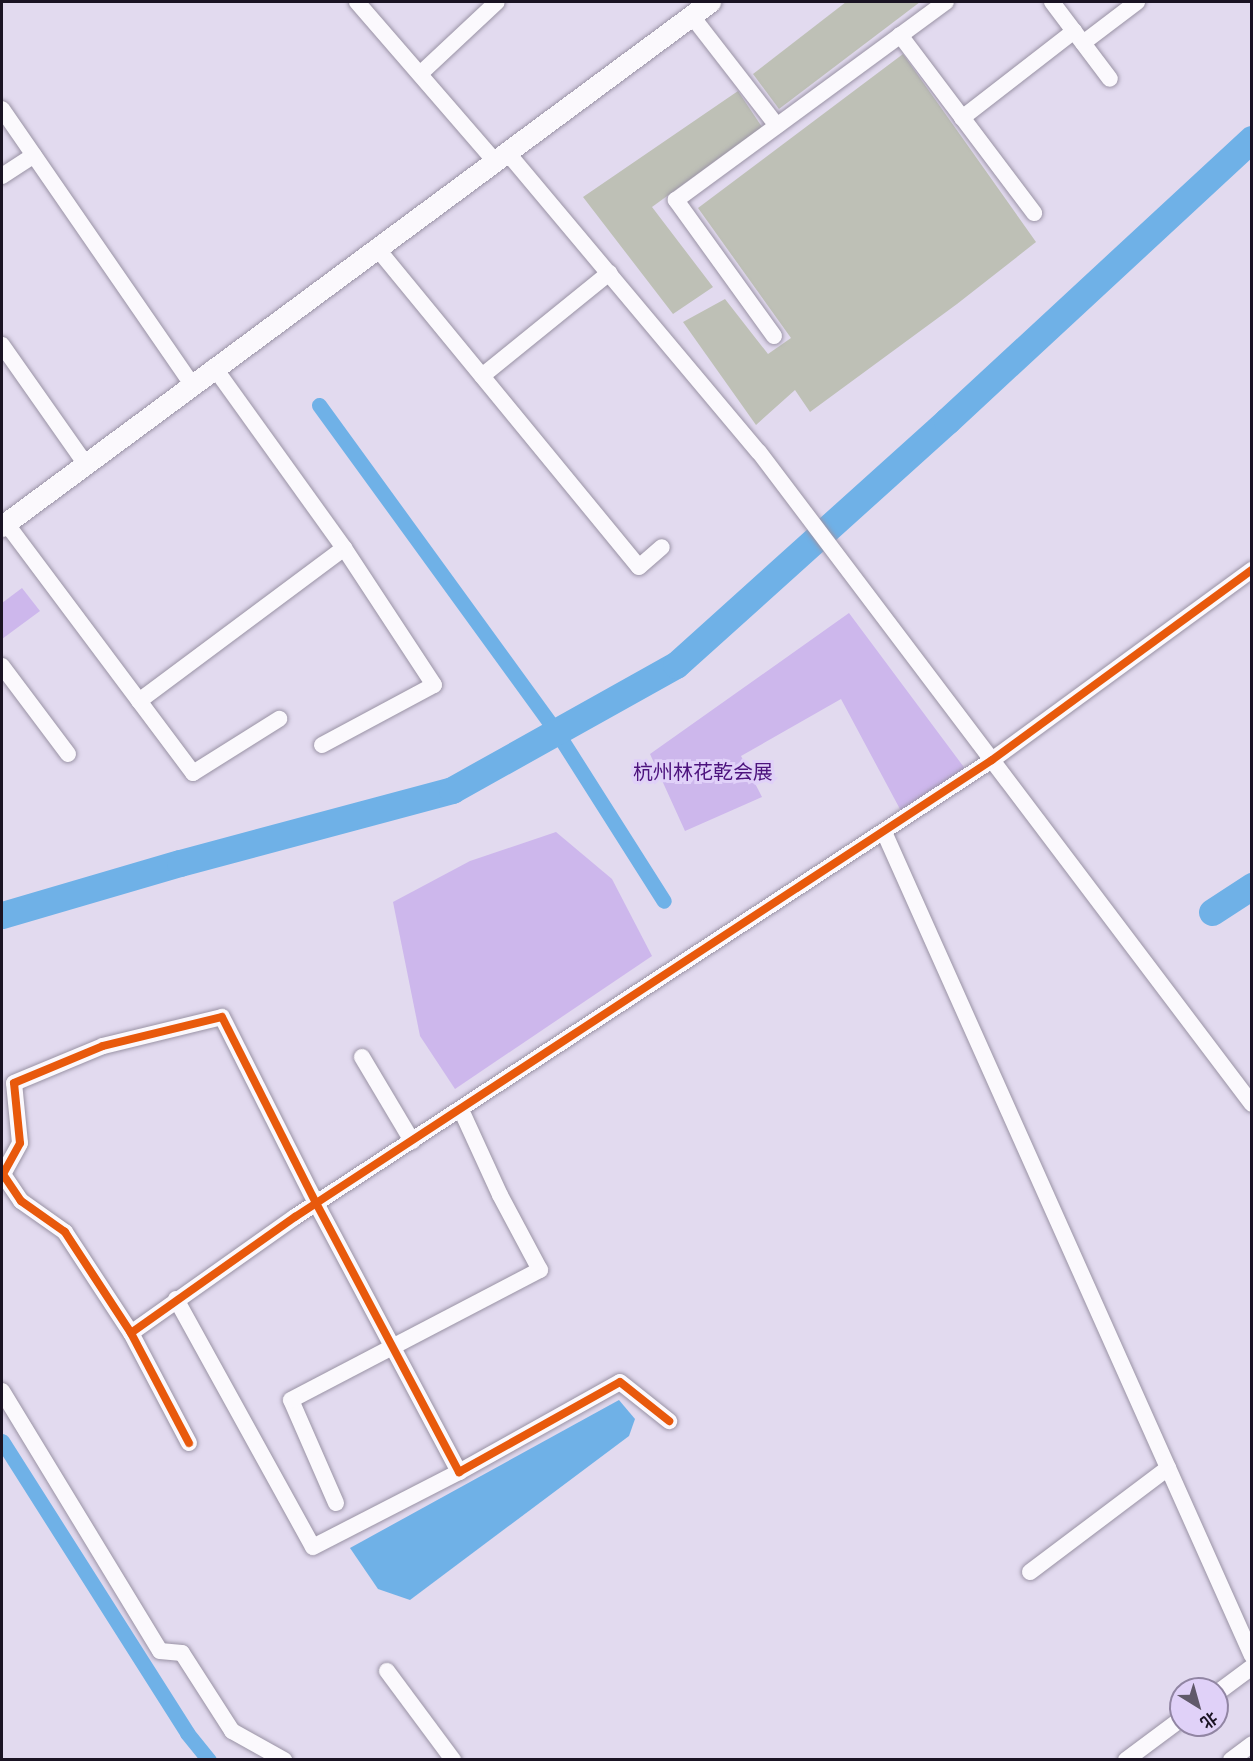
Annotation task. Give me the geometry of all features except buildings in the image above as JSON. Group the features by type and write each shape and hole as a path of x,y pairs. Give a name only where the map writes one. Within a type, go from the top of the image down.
{"main road":[{"path":"4,524 710,2"}],"street":[{"path":"357,2 420,74 609,273 788,490 1251,1104"},
{"path":"420,74 497,2"},
{"path":"774,336 676,200 946,2"},
{"path":"1052,2 1110,79"},
{"path":"962,118 1078,37 1137,2"},
{"path":"691,15 777,126"},
{"path":"900,35 1034,213"},
{"path":"2,109 192,384"},
{"path":"2,176 34,155"},
{"path":"376,247 639,567 662,547"},
{"path":"482,376 609,273"},
{"path":"2,345 85,463"},
{"path":"214,367 344,548 434,685 322,745"},
{"path":"4,524 193,774 279,719"},
{"path":"139,700 344,548"},
{"path":"131,1333 176,1299 316,1203 992,760 1251,570"},
{"path":"2,666 68,754"},
{"path":"884,832 1251,1656"},
{"path":"189,1443 131,1333 65,1232 21,1201 4,1181 3,1174 20,1143 14,1083 103,1046 222,1017 316,1203 459,1472"},
{"path":"362,1057 412,1141"},
{"path":"336,1503 291,1400 540,1270 500,1195 461,1110"},
{"path":"176,1299 313,1546 459,1472 620,1382 669,1421"},
{"path":"2,1391 160,1651 182,1653 232,1731 284,1760"},
{"path":"1030,1572 1168,1468"},
{"path":"1229,1683 1251,1667"},
{"path":"387,1671 453,1760"},
{"path":"1126,1760 1169,1728"},
{"path":"1231,1760 1251,1744"}],"green space":[{"path":"22,588 40,611 2,639 2,603"},
{"name":"杭州林花乾会展","path":"849,613 966,770 901,811 841,699 741,756 762,797 685,831 650,754"},
{"path":"556,832 612,879 652,956 455,1089 420,1036 393,902 470,861"}],"water":[{"path":"619,1400 635,1419 629,1436 410,1600 378,1589 350,1548"}],"waterway":[{"path":"2,915 180,863 452,790 676,665 947,421 1252,139"},
{"path":"319,405 556,731 664,901"},
{"path":"1212,912 1252,886"},
{"path":"2,1441 187,1733 209,1760"}],"cycle path":[{"path":"131,1333 295,1217 992,760 1252,570"},
{"path":"189,1443 131,1333 65,1232 21,1201 3,1174 20,1143 14,1083 103,1046 222,1017 316,1203 459,1472 620,1382 669,1421"}]}
